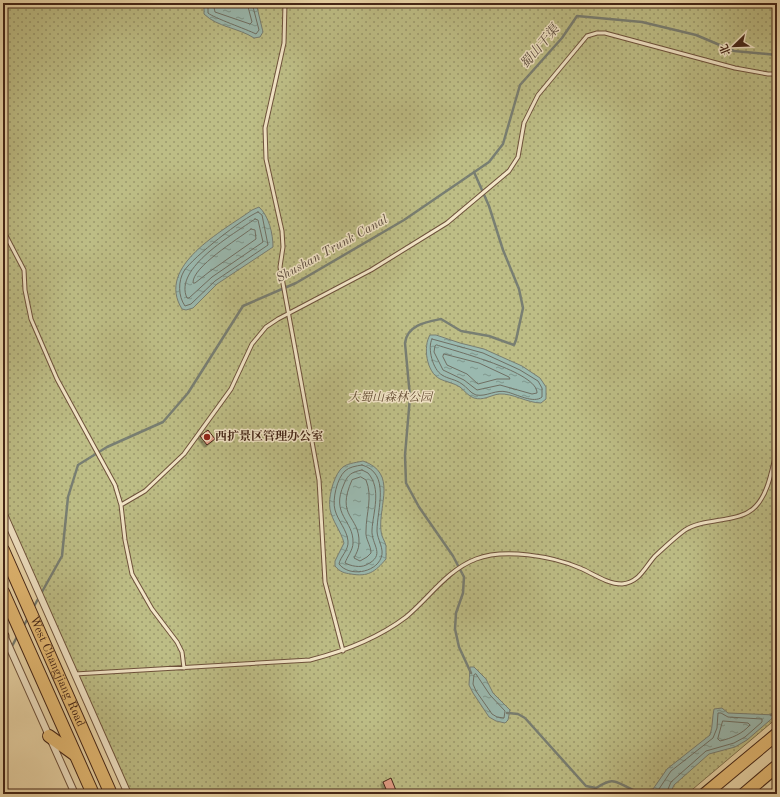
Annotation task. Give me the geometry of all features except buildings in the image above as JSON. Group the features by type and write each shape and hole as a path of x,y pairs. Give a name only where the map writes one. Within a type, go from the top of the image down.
{"highway":[{"name":"West Changjiang Road","path":"3,550 111,794"},
{"name":"West Changjiang Road","path":"3,592 93,794"},
{"path":"704,794 777,734"},
{"path":"49,736 76,755"},
{"path":"744,794 777,766"}],"street":[{"path":"3,512 128,794"},
{"path":"3,635 75,794"}],"lane":[{"path":"285,3 284,43 265,128 266,159 282,231 283,247 280,266 319,480 325,582 343,651"},
{"path":"121,505 145,491 184,454 231,389 252,344 266,327 289,312 371,270 447,223 514,166 521,143 524,123 538,95 585,38 592,34 605,33 735,68 768,74 777,74"},
{"path":"3,230 24,270 25,290 31,319 57,379 115,485 121,505 125,540 132,574 152,609 177,642 182,652 184,668"},
{"path":"75,674 310,660 343,651 379,636 406,616 463,566 475,559 496,554 544,557 578,567 615,583 630,582 639,576 669,543 692,526 746,514 756,506 765,490 777,450"}],"green space":[{"name":"大蜀山森林公园","path":"3,3 777,3 777,718 687,794 128,794 3,512"}],"water":[{"path":"204,3 256,3 263,32 260,37 254,38 215,22 204,14"},
{"path":"259,207 270,226 273,247 217,284 193,308 186,310 182,309 176,293 177,278 185,264 196,251 210,239 252,210"},
{"path":"430,335 436,335 484,349 522,366 540,378 546,387 546,399 541,403 536,403 504,394 481,399 468,395 460,387 435,376 429,365 426,352"},
{"path":"363,461 374,466 380,473 383,482 384,491 381,531 386,546 386,559 375,570 367,574 357,575 342,572 335,566 335,561 344,543 331,513 330,494 337,474 342,468 347,465"},
{"path":"470,667 474,667 486,679 493,693 510,710 508,720 505,723 496,721 489,717 473,693 469,685"},
{"path":"722,708 728,713 776,715 747,740 735,747 709,754 674,785 670,794 637,794 639,791 653,789 667,769 710,735 714,709"}],"waterway":[{"name":"Shushan Trunk Canal","path":"33,608 62,556 68,497 78,465 107,447 163,422 188,393 243,306 296,283 404,220 489,162 503,144 520,85 562,38 577,16 642,22 696,35 734,51 777,55"},
{"path":"471,673 459,647 455,629 456,613 463,593 464,577 453,556 419,507 406,483 405,455 410,397 405,343 409,332 413,328 424,323 441,319 461,331 489,336 514,345 523,308 519,289 503,250 489,206 474,172"},
{"name":"Shushan Trunk Canal","path":"23,627 28,618"},
{"name":"Shushan Trunk Canal","path":"3,663 18,635"},
{"path":"771,715 777,711"},
{"path":"507,713 518,714 525,718 586,786 596,788 607,782 614,781 646,794"}],"place":[{"name":"西扩景区管理办公室","path":"207,437"}],"water label":[{"name":"蜀山干渠","path":"540,47"}]}
